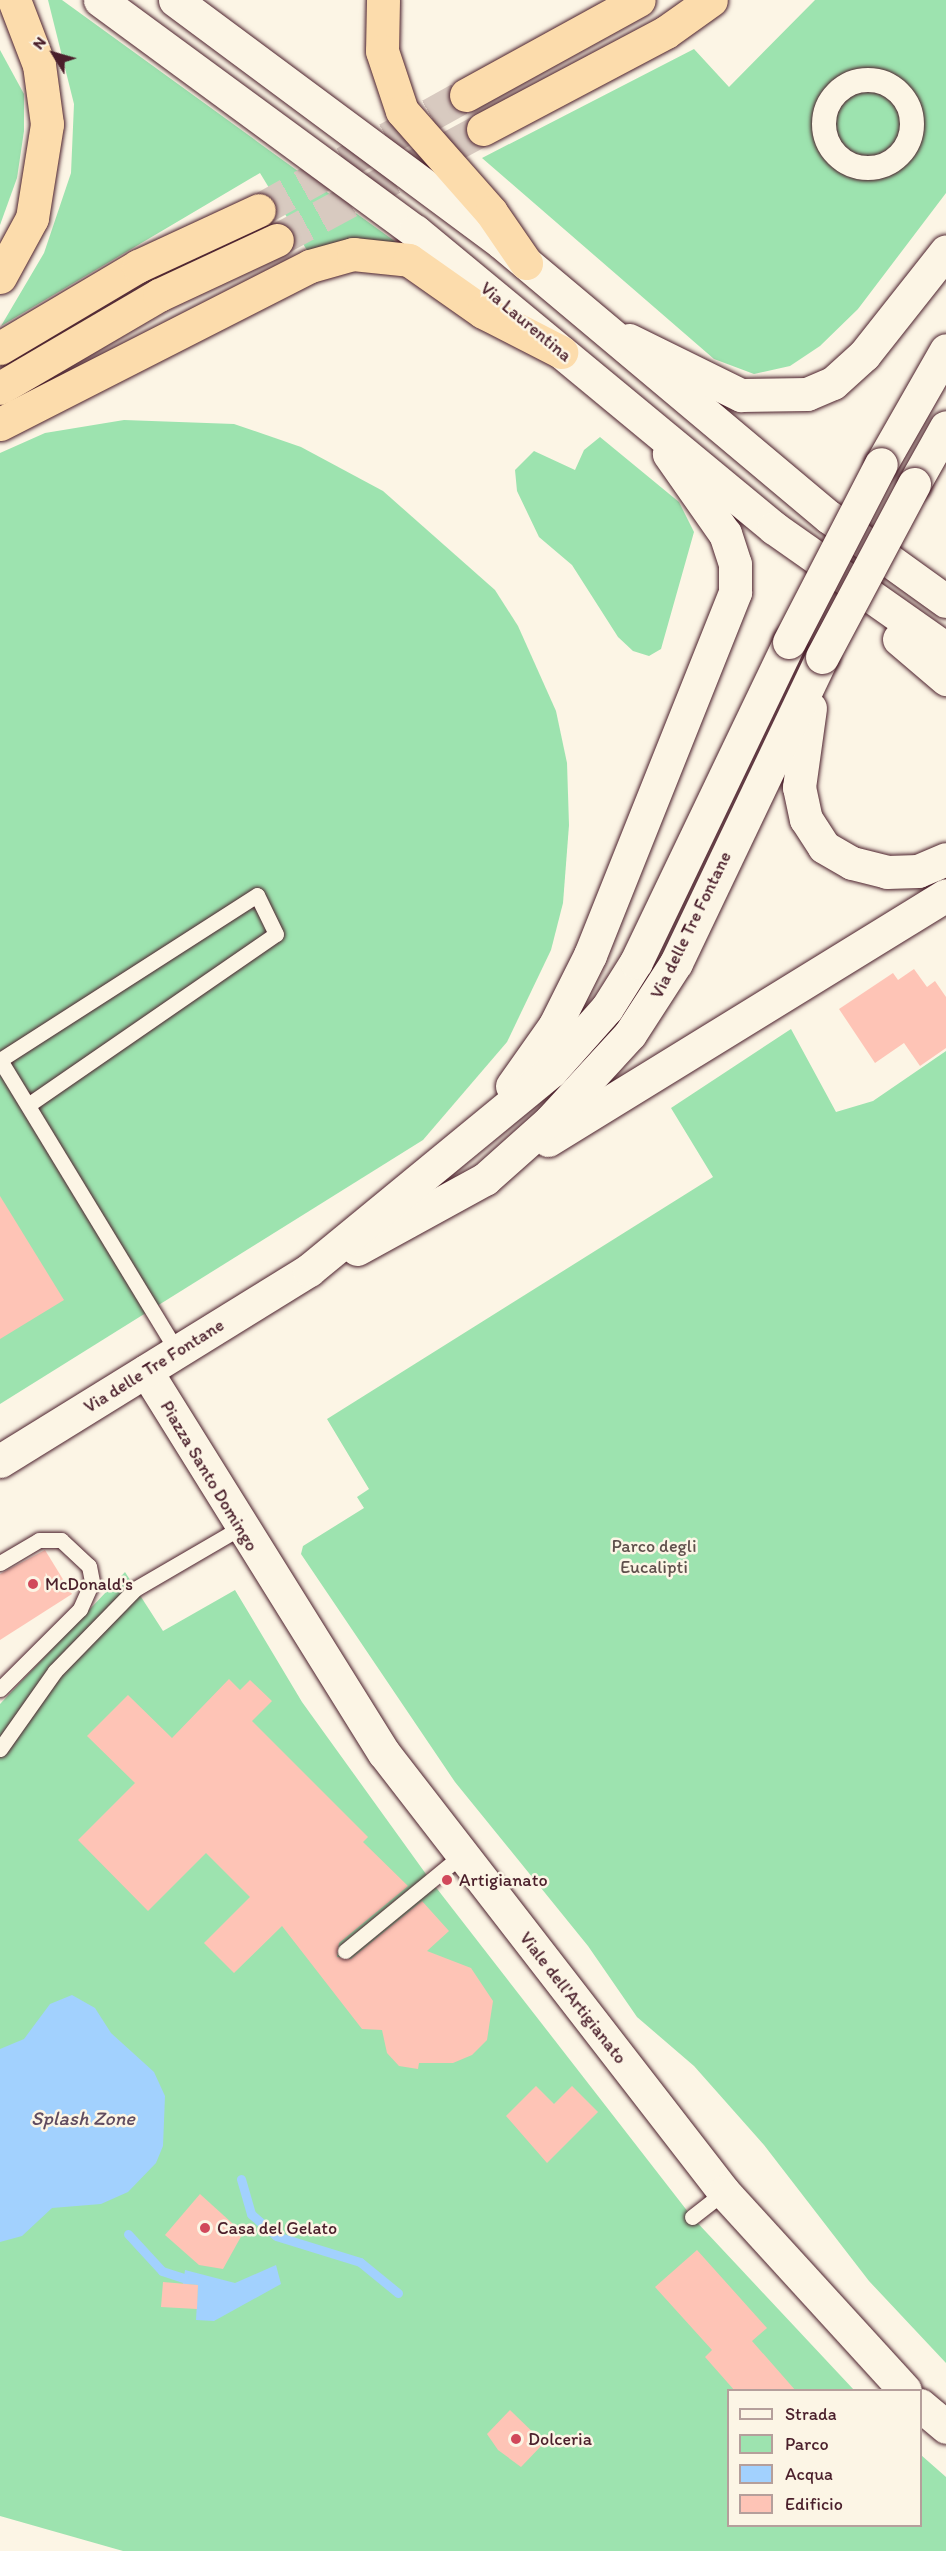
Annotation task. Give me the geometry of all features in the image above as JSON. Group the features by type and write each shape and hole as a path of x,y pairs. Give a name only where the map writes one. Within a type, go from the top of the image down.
{"highway":[{"path":"0,277 32,218 47,124 39,65 14,0"},
{"path":"383,0 382,51 402,111 491,212 526,263"},
{"path":"465,95 639,0"},
{"path":"483,129 656,37 711,0"},
{"path":"0,348 138,266 259,210"},
{"path":"0,388 159,295 277,240"},
{"path":"0,424 310,266 353,254 409,260 483,312 561,352"}],"main road":[{"name":"Via Laurentina","path":"100,0 368,195 774,528 946,650"},
{"path":"175,0 526,263 829,517 946,601"},
{"path":"610,335 650,346 741,395 807,394 832,383 859,360 946,251"},
{"name":"Via delle Tre Fontane","path":"309,1270 533,1089 621,987 789,642 882,464 946,350"},
{"name":"Via delle Tre Fontane","path":"0,1461 309,1270 486,1179 587,1084 656,998 822,657 946,427"},
{"path":"448,1158 519,1077 564,1009 602,928 735,592 735,564 725,534 655,429"},
{"path":"774,528 946,679"},
{"path":"822,657 799,769 800,802 813,834 837,856 869,869 906,873 946,859"},
{"path":"486,1179 946,895"},
{"name":"Piazza Santo Domingo","path":"146,1371 272,1581"},
{"name":"Viale dell'Artigianato","path":"272,1581 384,1754 724,2192 903,2389"},
{"path":"922,2406 946,2427"}],"lane":[{"path":"28,1105 276,934 257,895 0,1060 177,1351"},
{"path":"0,1749 55,1671 135,1589 240,1528"},
{"path":"0,1563 39,1540 62,1540 89,1566 92,1582 80,1608 0,1689"},
{"path":"345,1951 462,1855"},
{"path":"692,2217 724,2192"}],"green space":[{"path":"48,0 62,0 400,245 308,252 260,173 1,326 44,253 71,173 74,104"},
{"path":"815,0 946,0 946,193 858,309 820,346 790,366 754,374 714,359 482,158 694,49 729,87"},
{"path":"0,50 24,94 24,131 17,178 0,225"},
{"path":"124,420 234,424 301,447 383,491 495,590 518,626 556,711 567,763 569,825 563,903 551,950 507,1042 423,1140 0,1404 0,453 45,433"},
{"path":"600,437 679,502 694,532 661,649 649,656 633,651 618,637 572,565 539,537 517,491 515,470 534,451 575,470 584,450"},
{"name":"Parco degli Eucalipti","path":"791,1029 836,1112 873,1101 946,1051 946,2363 869,2281 764,2145 694,2066 637,2017 588,1946 455,1782 301,1554 303,1546 364,1508 357,1497 369,1489 327,1419 713,1177 671,1108"},
{"path":"125,1572 163,1631 235,1590 302,1702 431,1881 692,2217 853,2389 727,2389 727,2527 922,2527 922,2456 946,2477 946,2551 123,2551 0,2516 0,1704"}],"water":[{"name":"Splash Zone","path":"72,1995 95,2008 111,2033 154,2072 165,2096 163,2146 156,2163 128,2192 101,2204 52,2208 22,2236 0,2242 0,2049 24,2039 50,2004"},
{"path":"276,2265 281,2284 214,2321 196,2320 198,2285 183,2284 185,2270 235,2283"}],"building":[{"path":"914,969 927,987 935,981 946,997 946,1048 920,1066 904,1043 875,1063 839,1009 893,973 898,980"},
{"path":"0,1196 64,1300 0,1339"},
{"name":"McDonald's","path":"45,1550 72,1594 0,1640 0,1574"},
{"path":"229,1679 240,1690 250,1680 272,1701 252,1721 368,1837 363,1842 408,1886 339,1943 337,1957 351,1959 422,1901 449,1931 427,1951 471,1968 493,2001 487,2040 472,2055 453,2063 419,2063 418,2069 399,2066 387,2053 382,2030 362,2029 282,1926 234,1973 204,1943 250,1897 206,1853 148,1911 78,1840 135,1783 87,1736 128,1695 172,1738"},
{"path":"536,2086 554,2104 572,2086 598,2112 547,2163 506,2116"},
{"name":"Casa del Gelato","path":"200,2194 243,2233 223,2269 199,2265 165,2235"},
{"path":"697,2250 767,2328 752,2341 794,2389 733,2389 705,2357 712,2350 655,2287"},
{"path":"163,2282 198,2285 197,2309 161,2307"},
{"name":"Dolceria","path":"510,2410 544,2443 521,2467 498,2450 487,2434"}],"waterway":[{"path":"241,2179 251,2214 276,2236 360,2262 398,2293"},
{"path":"128,2234 162,2271 184,2278"}],"tunnel":[{"path":"259,210 466,95"},
{"path":"277,240 483,129"}],"place":[{"name":"McDonald's","path":"33,1584"},
{"name":"Artigianato","path":"447,1880"},
{"name":"Casa del Gelato","path":"205,2228"},
{"name":"Dolceria","path":"516,2439"}]}
